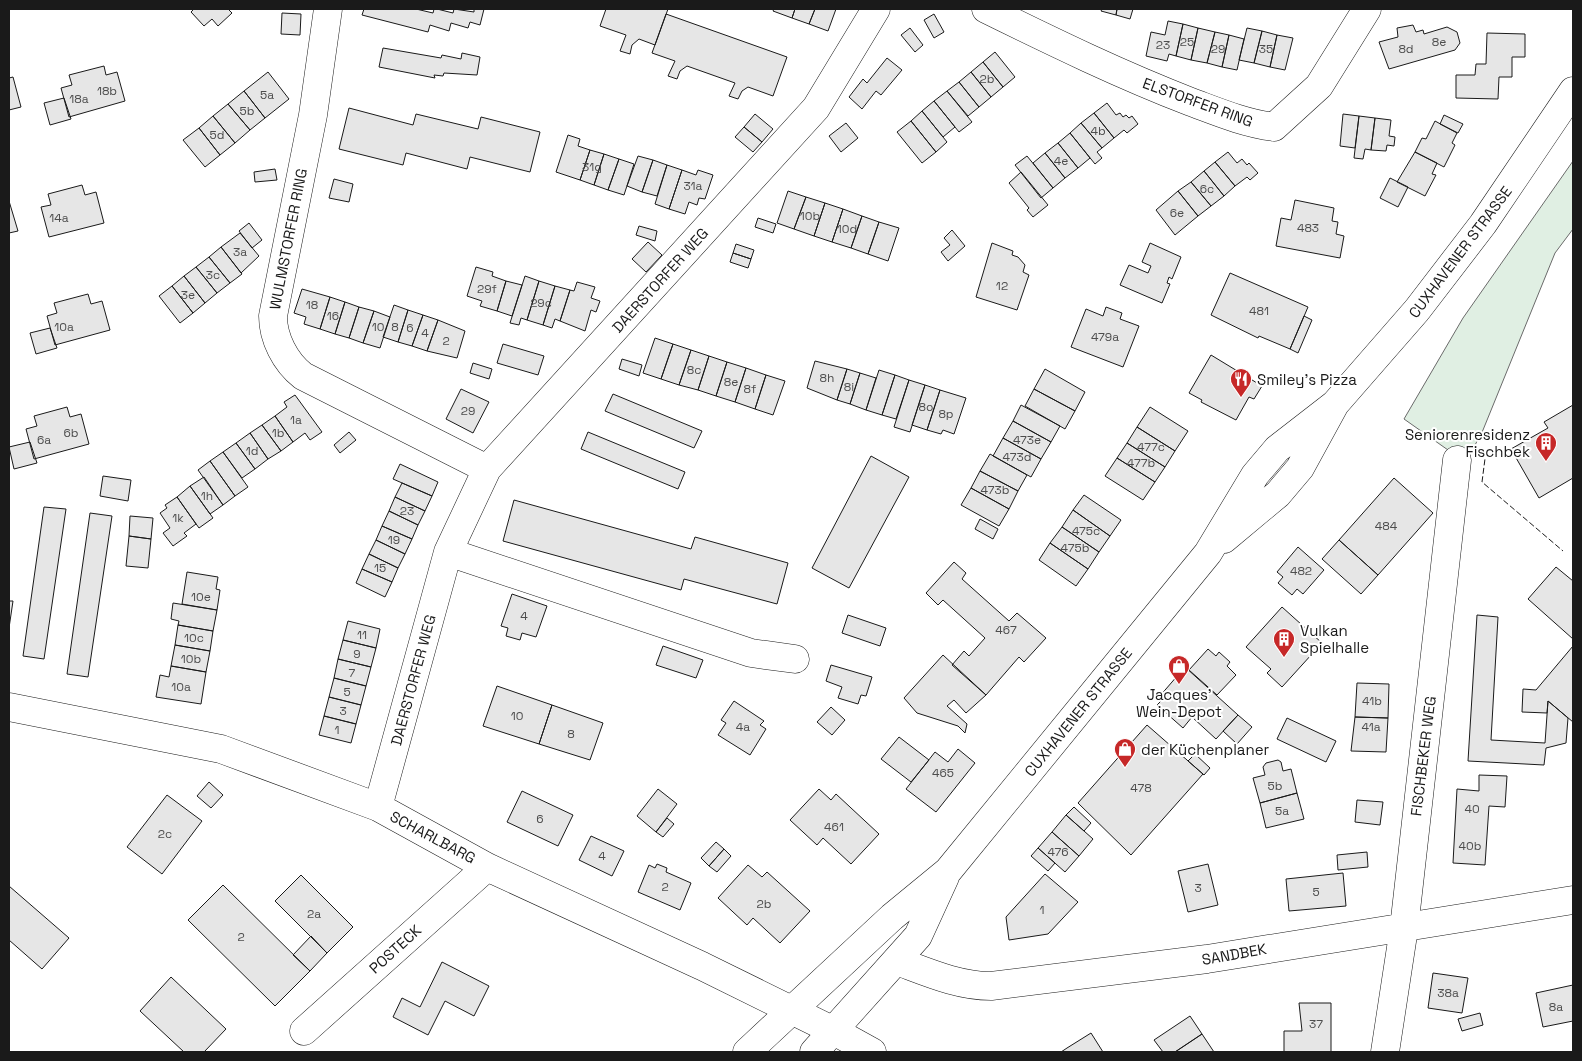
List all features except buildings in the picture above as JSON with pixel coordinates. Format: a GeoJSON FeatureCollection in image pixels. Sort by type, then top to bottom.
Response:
{"type":"FeatureCollection","features":[{"type":"Feature","properties":{"kind":"street","name":"WULMSTORFER RING"},"geometry":{"type":"LineString","coordinates":[[328,9],[313,116],[273,316],[274,335],[287,358],[303,376],[486,469]]}},
{"type":"Feature","properties":{"kind":"street","name":"DAERSTORFER WEG"},"geometry":{"type":"LineString","coordinates":[[378,807],[448,552],[486,469],[816,108],[876,9]]}},
{"type":"Feature","properties":{"kind":"street","name":"ELSTORFER RING"},"geometry":{"type":"LineString","coordinates":[[986,9],[1062,46],[1163,91],[1252,124],[1274,127],[1319,86],[1367,9]]}},
{"type":"Feature","properties":{"kind":"street","name":"CUXHAVENER STRASSE"},"geometry":{"type":"LineString","coordinates":[[747,1052],[892,917],[948,871],[1208,553],[1278,494],[1300,468],[1336,404],[1417,310],[1483,224],[1573,91]]}},
{"type":"Feature","properties":{"kind":"street","name":"FISCHBEKER WEG"},"geometry":{"type":"LineString","coordinates":[[1385,1052],[1404,928],[1458,460]]}},
{"type":"Feature","properties":{"kind":"street"},"geometry":{"type":"LineString","coordinates":[[448,552],[751,653],[795,659]]}},
{"type":"Feature","properties":{"kind":"street","name":"SCHARLBARG"},"geometry":{"type":"LineString","coordinates":[[9,707],[221,749],[378,807],[487,867],[791,1009],[872,1052]]}},
{"type":"Feature","properties":{"kind":"street","name":"POSTECK"},"geometry":{"type":"LineString","coordinates":[[304,1031],[487,867]]}},
{"type":"Feature","properties":{"kind":"street","name":"CUXHAVENER STRASSE"},"geometry":{"type":"LineString","coordinates":[[814,1052],[918,936],[948,871]]}},
{"type":"Feature","properties":{"kind":"street","name":"SANDBEK"},"geometry":{"type":"LineString","coordinates":[[897,961],[964,984],[991,986],[1207,959],[1573,900]]}},
{"type":"Feature","properties":{"kind":"green space"},"geometry":{"type":"Polygon","coordinates":[[[1573,161],[1573,229],[1555,253],[1483,430],[1474,447],[1463,453],[1448,450],[1404,419],[1463,318],[1573,161]]]}},
{"type":"Feature","properties":{"kind":"fence"},"geometry":{"type":"LineString","coordinates":[[1486,451],[1482,482],[1563,551]]}},
{"type":"Feature","properties":{"kind":"place","name":"Smiley's Pizza"},"geometry":{"type":"Point","coordinates":[1241,398]}},
{"type":"Feature","properties":{"kind":"place","name":"Seniorenresidenz Fischbek"},"geometry":{"type":"Point","coordinates":[1546,462]}},
{"type":"Feature","properties":{"kind":"place","name":"Vulkan Spielhalle"},"geometry":{"type":"Point","coordinates":[1284,658]}},
{"type":"Feature","properties":{"kind":"place","name":"Jacques’ Wein-Depot"},"geometry":{"type":"Point","coordinates":[1179,685]}},
{"type":"Feature","properties":{"kind":"place","name":"der Küchenplaner"},"geometry":{"type":"Point","coordinates":[1125,768]}}]}
